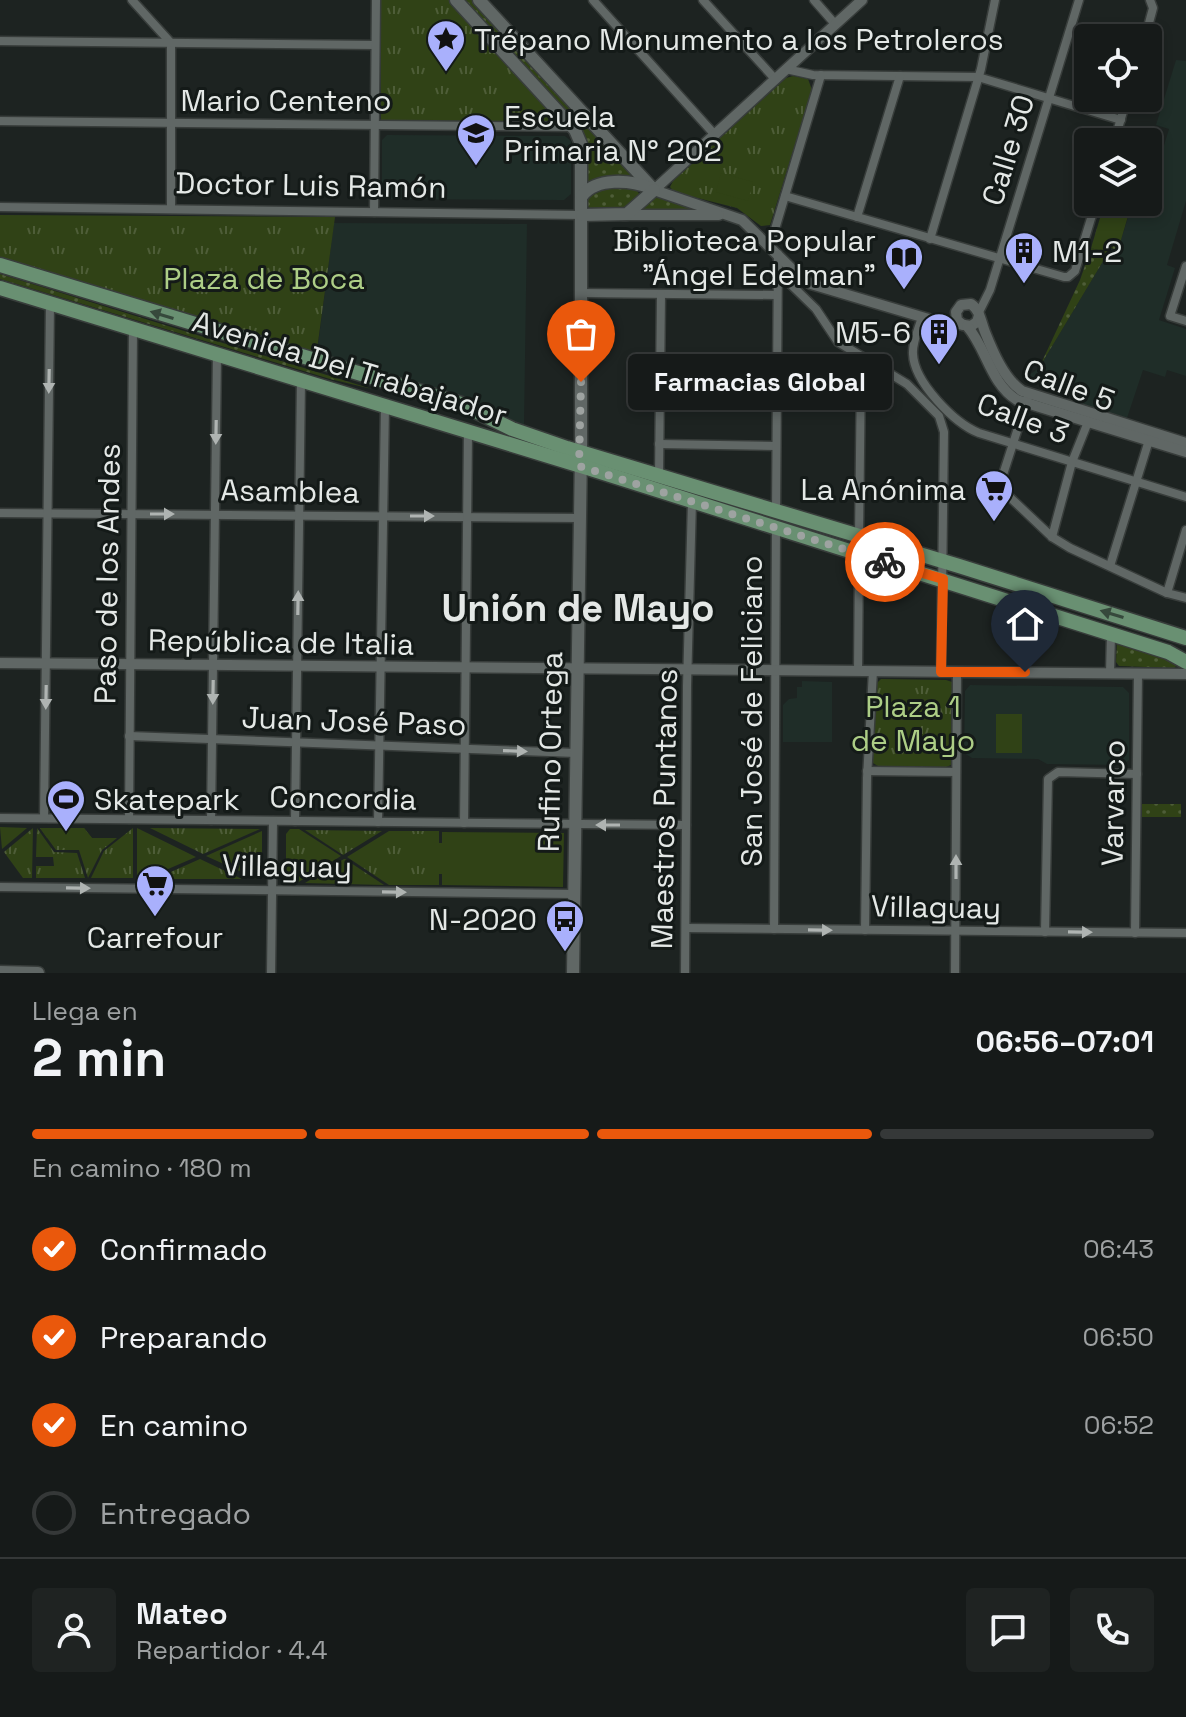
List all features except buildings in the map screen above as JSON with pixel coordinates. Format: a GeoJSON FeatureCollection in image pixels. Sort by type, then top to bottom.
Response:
{"type":"FeatureCollection","features":[{"type":"Feature","properties":{"kind":"main road"},"geometry":{"type":"LineString","coordinates":[[456,0],[571,127]]}},
{"type":"Feature","properties":{"kind":"main road"},"geometry":{"type":"LineString","coordinates":[[479,0],[654,190]]}},
{"type":"Feature","properties":{"kind":"main road","name":"Rufino Ortega"},"geometry":{"type":"LineString","coordinates":[[571,127],[581,144],[582,196],[573,973]]}},
{"type":"Feature","properties":{"kind":"main road"},"geometry":{"type":"LineString","coordinates":[[582,196],[598,184],[633,183],[654,190]]}},
{"type":"Feature","properties":{"kind":"main road"},"geometry":{"type":"LineString","coordinates":[[621,215],[636,207],[654,190]]}},
{"type":"Feature","properties":{"kind":"main road","name":"Doctor Luis Ramón"},"geometry":{"type":"LineString","coordinates":[[582,215],[621,215]]}},
{"type":"Feature","properties":{"kind":"main road","name":"Avenida Del Trabajador"},"geometry":{"type":"LineString","coordinates":[[0,265],[461,404],[580,459],[692,501],[1111,633],[1168,652],[1186,662]]}},
{"type":"Feature","properties":{"kind":"main road","name":"Avenida Del Trabajador"},"geometry":{"type":"LineString","coordinates":[[0,288],[468,432],[659,475],[1186,638]]}},
{"type":"Feature","properties":{"kind":"main road"},"geometry":{"type":"LineString","coordinates":[[0,972],[38,973]]}},
{"type":"Feature","properties":{"kind":"street"},"geometry":{"type":"LineString","coordinates":[[132,0],[171,43],[171,209]]}},
{"type":"Feature","properties":{"kind":"street"},"geometry":{"type":"LineString","coordinates":[[374,212],[376,0]]}},
{"type":"Feature","properties":{"kind":"street"},"geometry":{"type":"LineString","coordinates":[[593,0],[715,135]]}},
{"type":"Feature","properties":{"kind":"street"},"geometry":{"type":"LineString","coordinates":[[703,0],[775,79]]}},
{"type":"Feature","properties":{"kind":"street"},"geometry":{"type":"LineString","coordinates":[[814,0],[835,24]]}},
{"type":"Feature","properties":{"kind":"street"},"geometry":{"type":"LineString","coordinates":[[862,0],[654,190],[748,224],[799,276],[811,284],[922,317],[965,326]]}},
{"type":"Feature","properties":{"kind":"street"},"geometry":{"type":"LineString","coordinates":[[930,239],[978,77],[995,0]]}},
{"type":"Feature","properties":{"kind":"street","name":"Calle 30"},"geometry":{"type":"LineString","coordinates":[[965,326],[974,324],[988,296],[1079,0]]}},
{"type":"Feature","properties":{"kind":"street"},"geometry":{"type":"LineString","coordinates":[[1149,24],[1153,8],[1150,0]]}},
{"type":"Feature","properties":{"kind":"street"},"geometry":{"type":"LineString","coordinates":[[0,41],[375,45]]}},
{"type":"Feature","properties":{"kind":"street"},"geometry":{"type":"LineString","coordinates":[[786,69],[821,75],[978,77],[1121,120]]}},
{"type":"Feature","properties":{"kind":"street","name":"San José de Feliciano"},"geometry":{"type":"LineString","coordinates":[[774,929],[774,250],[785,196],[821,75]]}},
{"type":"Feature","properties":{"kind":"street"},"geometry":{"type":"LineString","coordinates":[[857,217],[900,76]]}},
{"type":"Feature","properties":{"kind":"street"},"geometry":{"type":"LineString","coordinates":[[1118,128],[1123,112]]}},
{"type":"Feature","properties":{"kind":"street","name":"Mario Centeno"},"geometry":{"type":"LineString","coordinates":[[0,121],[571,127]]}},
{"type":"Feature","properties":{"kind":"street"},"geometry":{"type":"LineString","coordinates":[[785,196],[1059,277],[1068,277],[1076,267],[1092,216]]}},
{"type":"Feature","properties":{"kind":"street","name":"Doctor Luis Ramón"},"geometry":{"type":"LineString","coordinates":[[0,207],[582,215]]}},
{"type":"Feature","properties":{"kind":"street"},"geometry":{"type":"LineString","coordinates":[[621,215],[729,215]]}},
{"type":"Feature","properties":{"kind":"street"},"geometry":{"type":"LineString","coordinates":[[1186,266],[1170,316],[1186,321]]}},
{"type":"Feature","properties":{"kind":"street"},"geometry":{"type":"LineString","coordinates":[[776,270],[816,309],[838,342],[902,378],[942,422],[941,672]]}},
{"type":"Feature","properties":{"kind":"street"},"geometry":{"type":"LineString","coordinates":[[581,293],[776,295]]}},
{"type":"Feature","properties":{"kind":"street"},"geometry":{"type":"LineString","coordinates":[[659,475],[661,294]]}},
{"type":"Feature","properties":{"kind":"street"},"geometry":{"type":"LineString","coordinates":[[44,818],[50,303]]}},
{"type":"Feature","properties":{"kind":"street"},"geometry":{"type":"LineString","coordinates":[[965,326],[956,316],[961,305],[971,304],[979,313]]}},
{"type":"Feature","properties":{"kind":"street","name":"Calle 5"},"geometry":{"type":"LineString","coordinates":[[979,313],[1006,375],[1027,398],[1088,422],[1186,443]]}},
{"type":"Feature","properties":{"kind":"street","name":"Calle 3"},"geometry":{"type":"LineString","coordinates":[[922,317],[913,353],[921,380],[964,426],[1186,497]]}},
{"type":"Feature","properties":{"kind":"street","name":"Calle 5"},"geometry":{"type":"LineString","coordinates":[[965,326],[975,337],[1000,385],[1009,395],[1150,436],[1186,452]]}},
{"type":"Feature","properties":{"kind":"street","name":"Paso de los Andes"},"geometry":{"type":"LineString","coordinates":[[129,819],[133,329]]}},
{"type":"Feature","properties":{"kind":"street"},"geometry":{"type":"LineString","coordinates":[[211,820],[217,354]]}},
{"type":"Feature","properties":{"kind":"street"},"geometry":{"type":"LineString","coordinates":[[859,537],[861,370],[865,358]]}},
{"type":"Feature","properties":{"kind":"street"},"geometry":{"type":"LineString","coordinates":[[660,370],[776,370]]}},
{"type":"Feature","properties":{"kind":"street"},"geometry":{"type":"LineString","coordinates":[[295,821],[301,380]]}},
{"type":"Feature","properties":{"kind":"street"},"geometry":{"type":"LineString","coordinates":[[1027,398],[999,487],[1052,537],[1167,593],[1186,598]]}},
{"type":"Feature","properties":{"kind":"street"},"geometry":{"type":"LineString","coordinates":[[378,822],[385,406]]}},
{"type":"Feature","properties":{"kind":"street"},"geometry":{"type":"LineString","coordinates":[[1052,537],[1072,462],[1088,422]]}},
{"type":"Feature","properties":{"kind":"street"},"geometry":{"type":"LineString","coordinates":[[464,823],[468,432]]}},
{"type":"Feature","properties":{"kind":"street"},"geometry":{"type":"LineString","coordinates":[[1110,566],[1150,436]]}},
{"type":"Feature","properties":{"kind":"street"},"geometry":{"type":"LineString","coordinates":[[659,444],[776,446]]}},
{"type":"Feature","properties":{"kind":"street","name":"Maestros Puntanos"},"geometry":{"type":"LineString","coordinates":[[685,973],[692,501]]}},
{"type":"Feature","properties":{"kind":"street","name":"Asamblea"},"geometry":{"type":"LineString","coordinates":[[0,513],[579,518]]}},
{"type":"Feature","properties":{"kind":"street"},"geometry":{"type":"LineString","coordinates":[[1167,593],[1186,530]]}},
{"type":"Feature","properties":{"kind":"street"},"geometry":{"type":"LineString","coordinates":[[858,671],[859,554]]}},
{"type":"Feature","properties":{"kind":"street"},"geometry":{"type":"LineString","coordinates":[[1025,672],[1026,606]]}},
{"type":"Feature","properties":{"kind":"street"},"geometry":{"type":"LineString","coordinates":[[1110,673],[1111,633]]}},
{"type":"Feature","properties":{"kind":"street","name":"República de Italia"},"geometry":{"type":"LineString","coordinates":[[0,663],[1186,674]]}},
{"type":"Feature","properties":{"kind":"street"},"geometry":{"type":"LineString","coordinates":[[865,930],[867,771],[873,671]]}},
{"type":"Feature","properties":{"kind":"street"},"geometry":{"type":"LineString","coordinates":[[955,973],[957,672]]}},
{"type":"Feature","properties":{"kind":"street","name":"Varvarco"},"geometry":{"type":"LineString","coordinates":[[1135,933],[1138,673]]}},
{"type":"Feature","properties":{"kind":"street","name":"Juan José Paso"},"geometry":{"type":"LineString","coordinates":[[129,736],[576,753]]}},
{"type":"Feature","properties":{"kind":"street"},"geometry":{"type":"LineString","coordinates":[[867,771],[956,772]]}},
{"type":"Feature","properties":{"kind":"street"},"geometry":{"type":"LineString","coordinates":[[1045,932],[1049,776],[1058,772],[1137,774]]}},
{"type":"Feature","properties":{"kind":"street","name":"Concordia"},"geometry":{"type":"LineString","coordinates":[[0,818],[686,825]]}},
{"type":"Feature","properties":{"kind":"street"},"geometry":{"type":"LineString","coordinates":[[271,973],[273,821]]}},
{"type":"Feature","properties":{"kind":"street","name":"Villaguay"},"geometry":{"type":"LineString","coordinates":[[0,887],[574,894]]}},
{"type":"Feature","properties":{"kind":"street","name":"Villaguay"},"geometry":{"type":"LineString","coordinates":[[686,928],[1186,933]]}},
{"type":"Feature","properties":{"kind":"shaded area"},"geometry":{"type":"Polygon","coordinates":[[[1176,60],[1186,61],[1186,201],[1167,265],[1175,268],[1159,320],[1186,329],[1186,376],[1167,370],[1165,377],[1143,370],[1127,418],[1076,402],[1078,396],[1023,379],[1039,368],[1111,248],[1118,249],[1129,216],[1162,216],[1162,152],[1169,129],[1156,125],[1176,60]]]}},
{"type":"Feature","properties":{"kind":"shaded area","name":"Escuela Primaria N° 202"},"geometry":{"type":"Polygon","coordinates":[[[387,135],[565,136],[571,141],[571,194],[564,200],[387,199],[382,193],[382,140],[387,135]]]}},
{"type":"Feature","properties":{"kind":"shaded area"},"geometry":{"type":"Polygon","coordinates":[[[334,223],[527,224],[524,426],[474,400],[317,352],[334,223]]]}},
{"type":"Feature","properties":{"kind":"shaded area"},"geometry":{"type":"Polygon","coordinates":[[[802,681],[832,682],[832,742],[783,742],[783,705],[789,699],[797,698],[797,687],[802,687],[802,681]]]}},
{"type":"Feature","properties":{"kind":"shaded area"},"geometry":{"type":"Polygon","coordinates":[[[970,685],[1123,687],[1129,693],[1129,760],[1123,765],[1047,764],[1038,759],[972,758],[964,753],[965,691],[970,685]]]}},
{"type":"Feature","properties":{"kind":"green space"},"geometry":{"type":"Polygon","coordinates":[[[380,0],[449,0],[554,115],[554,121],[381,121],[380,0]]]}},
{"type":"Feature","properties":{"kind":"green space"},"geometry":{"type":"Polygon","coordinates":[[[460,0],[472,0],[637,178],[587,184],[587,146],[583,134],[460,0]]]}},
{"type":"Feature","properties":{"kind":"green space"},"geometry":{"type":"Polygon","coordinates":[[[786,78],[808,79],[812,90],[770,225],[761,226],[737,208],[674,192],[670,187],[673,181],[786,78]]]}},
{"type":"Feature","properties":{"kind":"green space"},"geometry":{"type":"Polygon","coordinates":[[[721,173],[753,182],[748,201],[716,192],[721,173]]]}},
{"type":"Feature","properties":{"kind":"green space"},"geometry":{"type":"Polygon","coordinates":[[[601,187],[635,188],[640,195],[628,209],[591,209],[587,206],[586,197],[601,187]]]}},
{"type":"Feature","properties":{"kind":"green space"},"geometry":{"type":"Polygon","coordinates":[[[655,197],[694,207],[695,209],[639,209],[655,197]]]}},
{"type":"Feature","properties":{"kind":"green space","name":"Plaza de Boca"},"geometry":{"type":"Polygon","coordinates":[[[0,215],[335,217],[316,357],[0,262],[0,215]]]}},
{"type":"Feature","properties":{"kind":"green space"},"geometry":{"type":"Polygon","coordinates":[[[1101,216],[1128,216],[1118,250],[1111,248],[1108,253],[1091,248],[1101,216]]]}},
{"type":"Feature","properties":{"kind":"green space"},"geometry":{"type":"Polygon","coordinates":[[[1091,248],[1108,253],[1039,368],[1080,280],[1091,248]]]}},
{"type":"Feature","properties":{"kind":"green space"},"geometry":{"type":"Polygon","coordinates":[[[0,274],[372,389],[0,279],[0,274]]]}},
{"type":"Feature","properties":{"kind":"green space"},"geometry":{"type":"Polygon","coordinates":[[[1117,642],[1173,657],[1179,664],[1174,668],[1119,666],[1116,662],[1117,642]]]}},
{"type":"Feature","properties":{"kind":"green space","name":"Plaza 1 de Mayo"},"geometry":{"type":"Polygon","coordinates":[[[881,679],[952,682],[951,765],[878,766],[873,763],[875,685],[881,679]]]}},
{"type":"Feature","properties":{"kind":"green space"},"geometry":{"type":"Polygon","coordinates":[[[996,714],[1022,714],[1022,753],[996,753],[996,714]]]}},
{"type":"Feature","properties":{"kind":"green space"},"geometry":{"type":"Polygon","coordinates":[[[1142,804],[1181,804],[1181,817],[1142,817],[1142,804]]]}},
{"type":"Feature","properties":{"kind":"green space"},"geometry":{"type":"Polygon","coordinates":[[[0,827],[27,828],[2,849],[0,827]]]}},
{"type":"Feature","properties":{"kind":"green space"},"geometry":{"type":"Polygon","coordinates":[[[33,828],[32,878],[23,878],[4,852],[33,828]]]}},
{"type":"Feature","properties":{"kind":"green space"},"geometry":{"type":"Polygon","coordinates":[[[37,828],[54,852],[77,853],[85,878],[36,878],[36,866],[54,866],[53,857],[36,857],[37,828]]]}},
{"type":"Feature","properties":{"kind":"green space"},"geometry":{"type":"Polygon","coordinates":[[[40,828],[84,828],[92,838],[117,838],[102,850],[88,878],[79,850],[56,850],[40,828]]]}},
{"type":"Feature","properties":{"kind":"green space","name":"Skatepark"},"geometry":{"type":"Polygon","coordinates":[[[40,828],[84,828],[92,838],[47,838],[40,828]]]}},
{"type":"Feature","properties":{"kind":"green space"},"geometry":{"type":"Polygon","coordinates":[[[133,828],[133,878],[91,878],[104,851],[133,828]]]}},
{"type":"Feature","properties":{"kind":"green space"},"geometry":{"type":"Polygon","coordinates":[[[137,828],[196,857],[147,878],[137,878],[137,828]]]}},
{"type":"Feature","properties":{"kind":"green space"},"geometry":{"type":"Polygon","coordinates":[[[150,828],[260,829],[203,854],[150,828]]]}},
{"type":"Feature","properties":{"kind":"green space"},"geometry":{"type":"Polygon","coordinates":[[[290,829],[299,829],[341,856],[297,883],[291,883],[286,879],[286,834],[290,829]]]}},
{"type":"Feature","properties":{"kind":"green space"},"geometry":{"type":"Polygon","coordinates":[[[305,830],[382,831],[343,855],[305,830]]]}},
{"type":"Feature","properties":{"kind":"green space"},"geometry":{"type":"Polygon","coordinates":[[[262,831],[262,874],[257,879],[206,856],[262,831]]]}},
{"type":"Feature","properties":{"kind":"green space"},"geometry":{"type":"Polygon","coordinates":[[[389,831],[439,831],[439,843],[426,844],[426,873],[439,874],[439,885],[389,885],[347,857],[389,831]]]}},
{"type":"Feature","properties":{"kind":"green space"},"geometry":{"type":"Polygon","coordinates":[[[442,832],[564,833],[563,887],[442,885],[442,874],[426,874],[426,843],[442,843],[442,832]]]}},
{"type":"Feature","properties":{"kind":"green space"},"geometry":{"type":"Polygon","coordinates":[[[200,859],[242,879],[155,879],[200,859]]]}},
{"type":"Feature","properties":{"kind":"green space"},"geometry":{"type":"Polygon","coordinates":[[[345,859],[384,885],[305,883],[345,859]]]}},
{"type":"Feature","properties":{"kind":"way so far"},"geometry":{"type":"LineString","coordinates":[[581,382],[579,466],[885,562]]}},
{"type":"Feature","properties":{"kind":"place","name":"Trépano Monumento a los Petroleros"},"geometry":{"type":"Point","coordinates":[446,73]}},
{"type":"Feature","properties":{"kind":"place","name":"Escuela Primaria N° 202"},"geometry":{"type":"Point","coordinates":[476,167]}},
{"type":"Feature","properties":{"kind":"place","name":"M1-2"},"geometry":{"type":"Point","coordinates":[1024,285]}},
{"type":"Feature","properties":{"kind":"place","name":"Biblioteca Popular \"Ángel Edelman\""},"geometry":{"type":"Point","coordinates":[904,291]}},
{"type":"Feature","properties":{"kind":"place","name":"M5-6"},"geometry":{"type":"Point","coordinates":[939,366]}},
{"type":"Feature","properties":{"kind":"place","name":"Farmacias Global"},"geometry":{"type":"Point","coordinates":[581,382]}},
{"type":"Feature","properties":{"kind":"place","name":"La Anónima"},"geometry":{"type":"Point","coordinates":[994,523]}},
{"type":"Feature","properties":{"kind":"place","name":"Skatepark"},"geometry":{"type":"Point","coordinates":[66,833]}},
{"type":"Feature","properties":{"kind":"place","name":"Carrefour"},"geometry":{"type":"Point","coordinates":[155,918]}},
{"type":"Feature","properties":{"kind":"place","name":"N-2020"},"geometry":{"type":"Point","coordinates":[565,953]}},
{"type":"Feature","properties":{"kind":"district","name":"Unión de Mayo"},"geometry":{"type":"Point","coordinates":[578,608]}},
{"type":"Feature","properties":{"kind":"route"},"geometry":{"type":"LineString","coordinates":[[885,562],[943,579],[941,672],[1025,672]]}}]}
